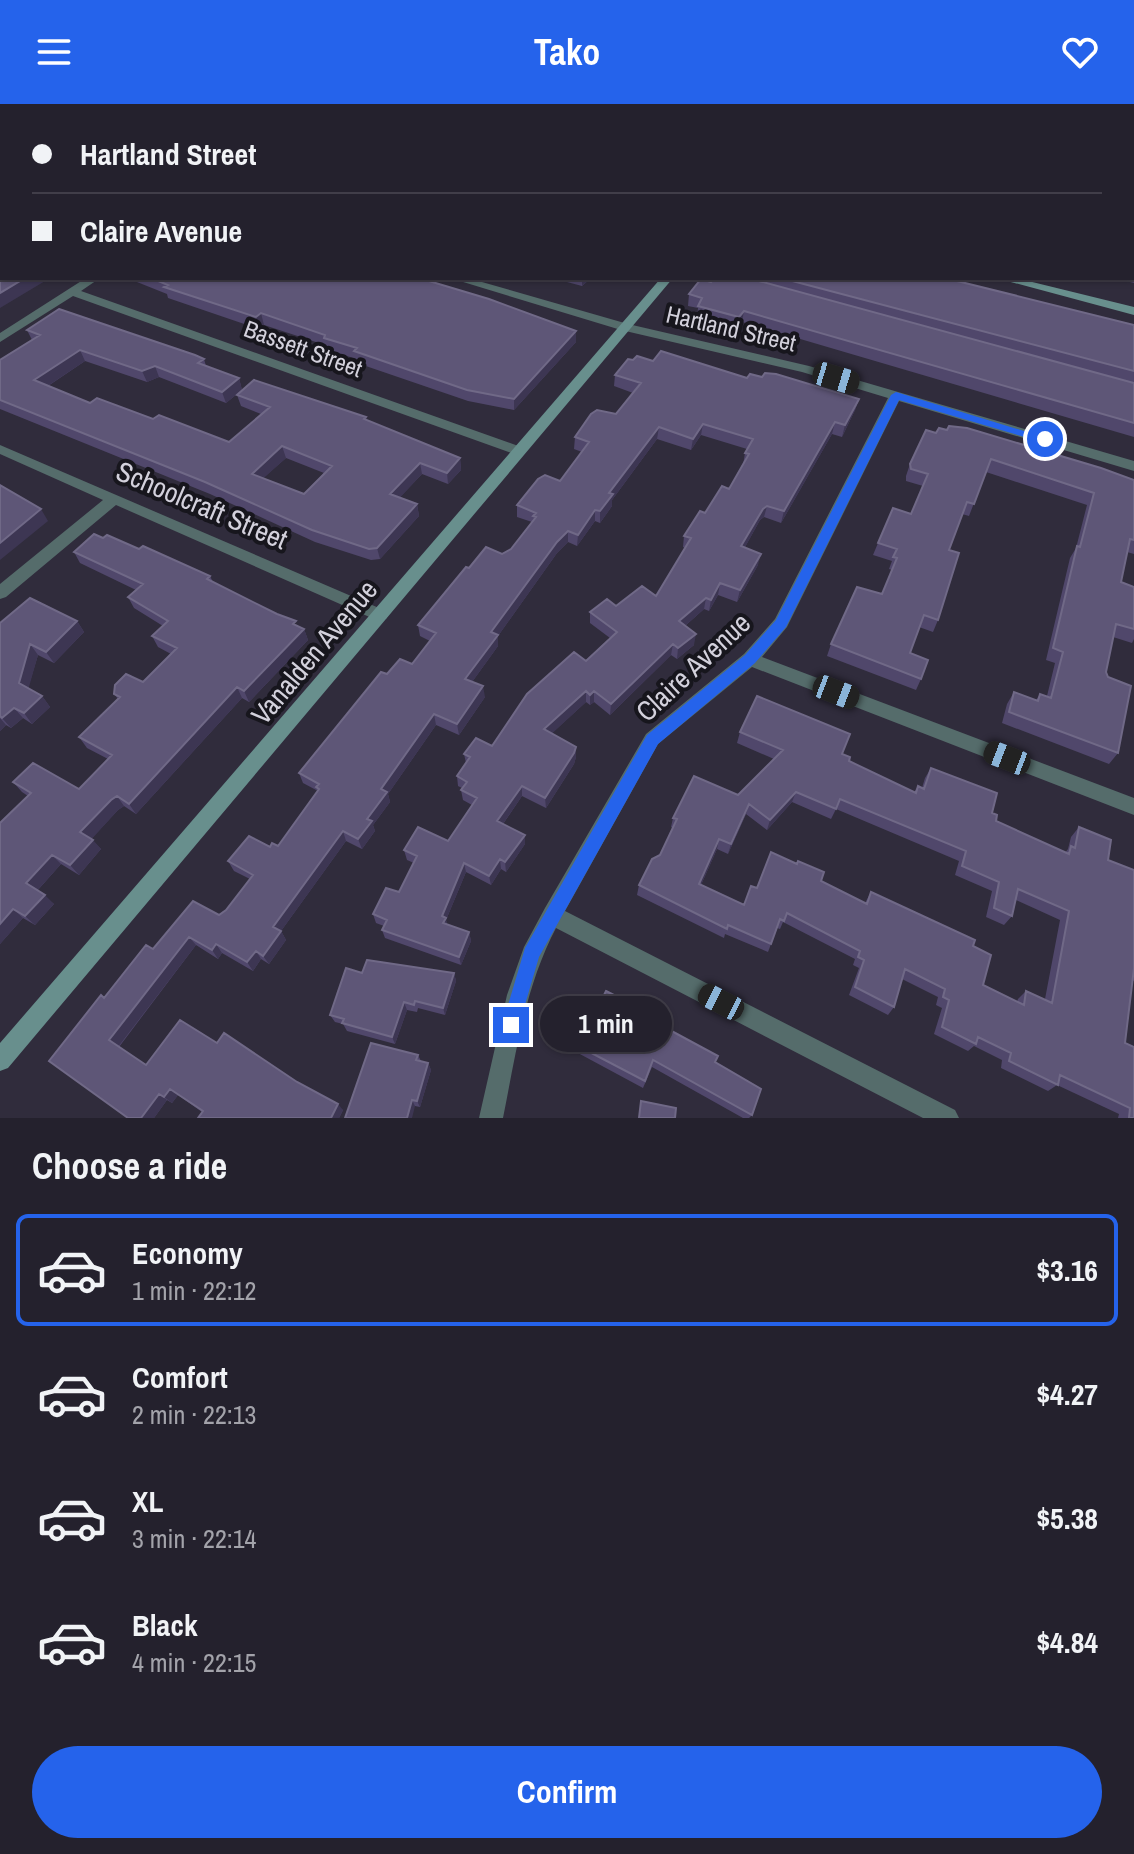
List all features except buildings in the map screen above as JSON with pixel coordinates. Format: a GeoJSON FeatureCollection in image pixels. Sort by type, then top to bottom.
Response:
{"type":"FeatureCollection","features":[{"type":"Feature","properties":{"kind":"street"},"geometry":{"type":"LineString","coordinates":[[0,338],[91,280]]}},
{"type":"Feature","properties":{"kind":"street","name":"Hartland Street"},"geometry":{"type":"LineString","coordinates":[[463,280],[625,327],[761,357],[1134,466]]}},
{"type":"Feature","properties":{"kind":"street","name":"Vanalden Avenue"},"geometry":{"type":"LineString","coordinates":[[0,1060],[665,280]]}},
{"type":"Feature","properties":{"kind":"street"},"geometry":{"type":"LineString","coordinates":[[1010,280],[1134,311]]}},
{"type":"Feature","properties":{"kind":"street","name":"Bassett Street"},"geometry":{"type":"LineString","coordinates":[[72,292],[519,451]]}},
{"type":"Feature","properties":{"kind":"street","name":"Claire Avenue"},"geometry":{"type":"LineString","coordinates":[[491,1118],[518,995],[531,954],[552,915],[652,739],[750,659],[781,623],[896,395]]}},
{"type":"Feature","properties":{"kind":"street","name":"Schoolcraft Street"},"geometry":{"type":"LineString","coordinates":[[0,449],[380,615]]}},
{"type":"Feature","properties":{"kind":"street"},"geometry":{"type":"LineString","coordinates":[[0,593],[114,499]]}},
{"type":"Feature","properties":{"kind":"street"},"geometry":{"type":"LineString","coordinates":[[750,659],[1134,807]]}},
{"type":"Feature","properties":{"kind":"street"},"geometry":{"type":"LineString","coordinates":[[552,915],[947,1118]]}},
{"type":"Feature","properties":{"kind":"route"},"geometry":{"type":"LineString","coordinates":[[511,1025],[531,954],[652,739],[750,659],[781,623],[896,395],[1045,439]]}}]}
